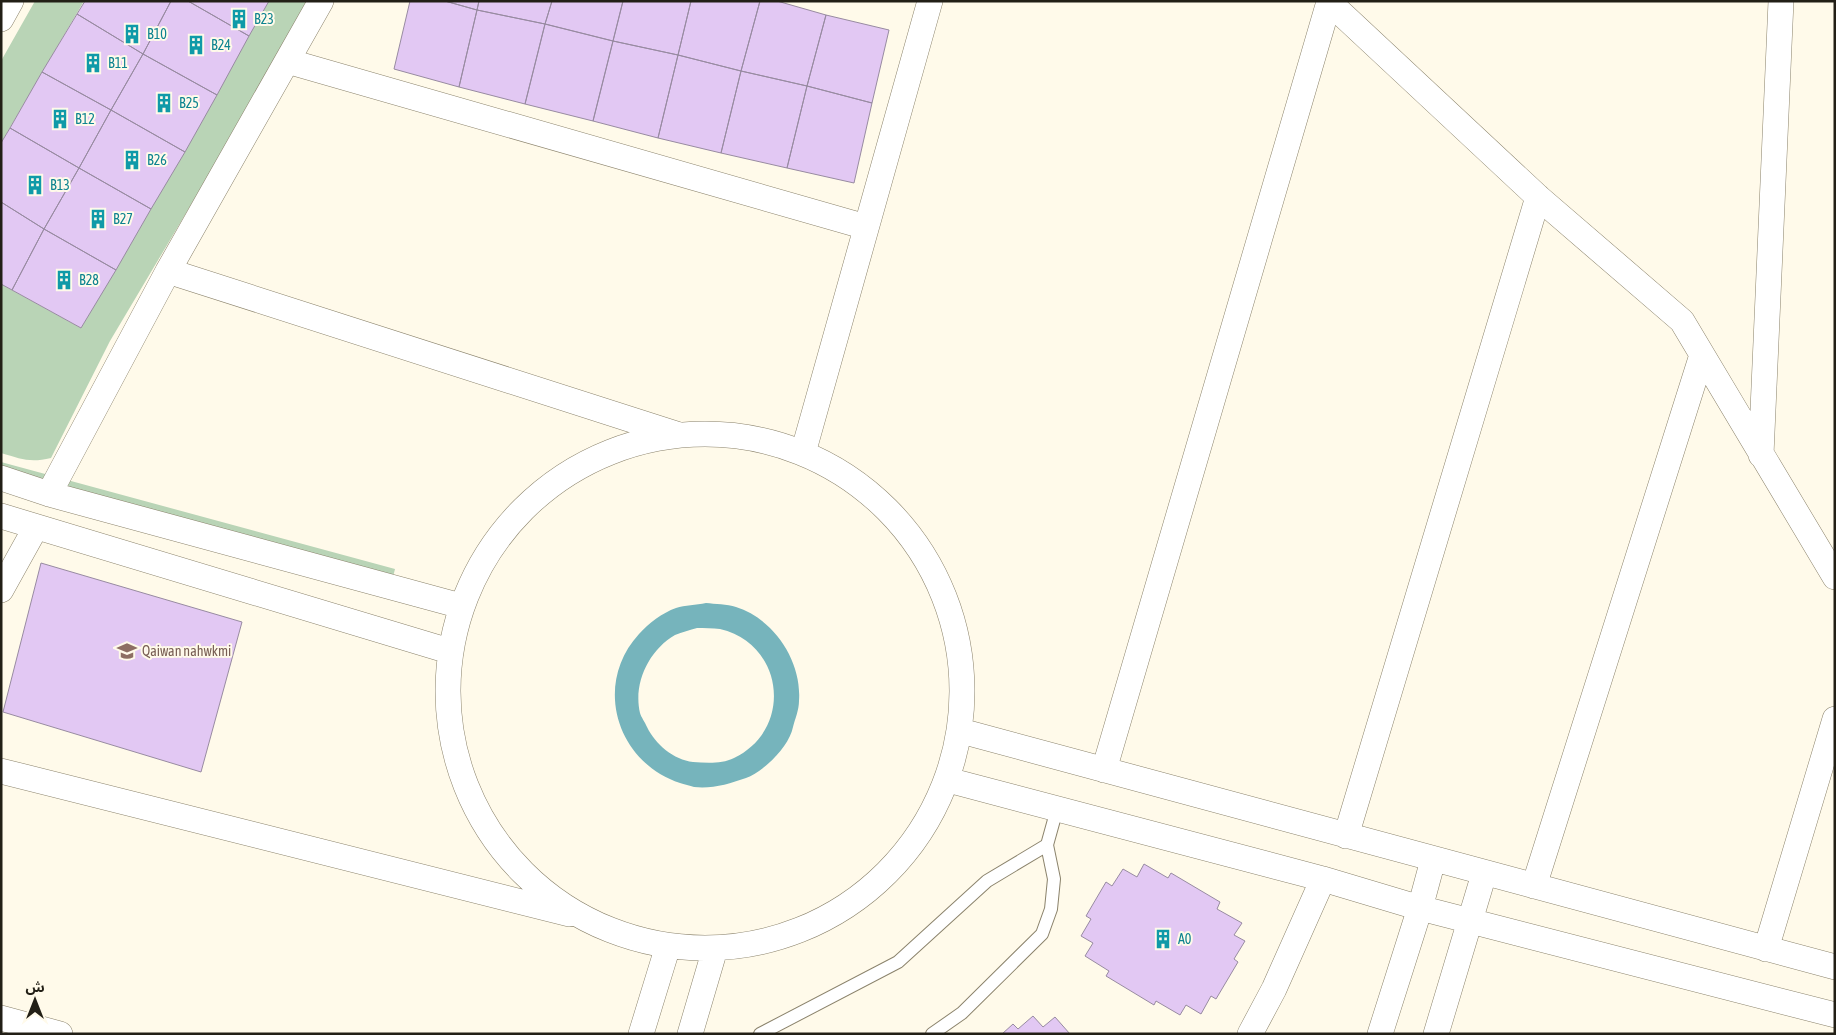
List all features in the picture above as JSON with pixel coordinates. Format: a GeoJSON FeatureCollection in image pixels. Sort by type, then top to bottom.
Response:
{"type":"FeatureCollection","features":[{"type":"Feature","properties":{"kind":"street"},"geometry":{"type":"LineString","coordinates":[[1,19],[12,1]]}},
{"type":"Feature","properties":{"kind":"street"},"geometry":{"type":"LineString","coordinates":[[49,494],[168,271],[321,1]]}},
{"type":"Feature","properties":{"kind":"street"},"geometry":{"type":"LineString","coordinates":[[802,453],[930,1]]}},
{"type":"Feature","properties":{"kind":"street"},"geometry":{"type":"LineString","coordinates":[[1761,455],[1781,1]]}},
{"type":"Feature","properties":{"kind":"street"},"geometry":{"type":"LineString","coordinates":[[1104,770],[1328,2],[1538,197],[1682,321],[1835,577]]}},
{"type":"Feature","properties":{"kind":"street"},"geometry":{"type":"LineString","coordinates":[[287,61],[866,227]]}},
{"type":"Feature","properties":{"kind":"street"},"geometry":{"type":"LineString","coordinates":[[1346,836],[1538,197]]}},
{"type":"Feature","properties":{"kind":"street"},"geometry":{"type":"LineString","coordinates":[[168,271],[679,435]]}},
{"type":"Feature","properties":{"kind":"street"},"geometry":{"type":"LineString","coordinates":[[1534,886],[1702,355]]}},
{"type":"Feature","properties":{"kind":"street"},"geometry":{"type":"LineString","coordinates":[[727,434],[774,442],[802,453],[818,459],[885,506],[934,572],[960,649],[961,731],[948,780],[921,834],[881,880],[832,916],[776,939],[716,949],[668,946],[590,922],[523,875],[475,809],[450,732],[449,651],[461,606],[494,541],[545,489],[608,452],[679,435],[727,434]]}},
{"type":"Feature","properties":{"kind":"street"},"geometry":{"type":"LineString","coordinates":[[1,478],[49,494],[461,606]]}},
{"type":"Feature","properties":{"kind":"street"},"geometry":{"type":"LineString","coordinates":[[1,516],[449,651]]}},
{"type":"Feature","properties":{"kind":"street"},"geometry":{"type":"LineString","coordinates":[[1,590],[36,527]]}},
{"type":"Feature","properties":{"kind":"street"},"geometry":{"type":"LineString","coordinates":[[1766,949],[1835,719]]}},
{"type":"Feature","properties":{"kind":"street"},"geometry":{"type":"LineString","coordinates":[[961,731],[1484,874],[1835,967]]}},
{"type":"Feature","properties":{"kind":"street"},"geometry":{"type":"LineString","coordinates":[[1,771],[584,918]]}},
{"type":"Feature","properties":{"kind":"street"},"geometry":{"type":"LineString","coordinates":[[948,780],[1323,879],[1420,908],[1835,1015]]}},
{"type":"Feature","properties":{"kind":"street"},"geometry":{"type":"LineString","coordinates":[[1380,1034],[1420,908],[1433,860]]}},
{"type":"Feature","properties":{"kind":"street"},"geometry":{"type":"LineString","coordinates":[[1436,1034],[1484,874]]}},
{"type":"Feature","properties":{"kind":"street"},"geometry":{"type":"LineString","coordinates":[[1250,1034],[1274,990],[1323,879]]}},
{"type":"Feature","properties":{"kind":"street"},"geometry":{"type":"LineString","coordinates":[[641,1034],[668,946]]}},
{"type":"Feature","properties":{"kind":"street"},"geometry":{"type":"LineString","coordinates":[[690,1034],[716,949]]}},
{"type":"Feature","properties":{"kind":"street"},"geometry":{"type":"LineString","coordinates":[[1,1018],[60,1034]]}},
{"type":"Feature","properties":{"kind":"lane"},"geometry":{"type":"LineString","coordinates":[[932,1034],[962,1013],[1042,934],[1051,909],[1054,878],[1047,845],[1057,809]]}},
{"type":"Feature","properties":{"kind":"lane"},"geometry":{"type":"LineString","coordinates":[[760,1034],[898,962],[987,881],[1047,845]]}},
{"type":"Feature","properties":{"kind":"green space"},"geometry":{"type":"Polygon","coordinates":[[[35,1],[84,1],[1,143],[1,61],[35,1]]]}},
{"type":"Feature","properties":{"kind":"green space"},"geometry":{"type":"Polygon","coordinates":[[[268,1],[312,1],[110,341],[51,458],[20,459],[1,453],[1,284],[81,328],[268,1]]]}},
{"type":"Feature","properties":{"kind":"green space"},"geometry":{"type":"Polygon","coordinates":[[[1,462],[395,569],[391,585],[1,480],[1,462]]]}},
{"type":"Feature","properties":{"kind":"water"},"geometry":{"type":"Polygon","coordinates":[[[706,603],[736,607],[750,613],[773,631],[783,644],[796,671],[799,701],[791,735],[768,764],[746,778],[720,786],[694,787],[658,773],[640,758],[627,740],[618,719],[615,698],[617,675],[625,654],[639,634],[656,619],[671,610],[683,606],[706,603]],[[697,628],[675,635],[666,641],[651,658],[641,679],[638,702],[640,713],[650,733],[672,755],[693,762],[709,763],[729,760],[753,745],[766,728],[773,708],[774,688],[768,669],[758,651],[741,638],[720,629],[697,628]]]}},
{"type":"Feature","properties":{"kind":"building","name":"B10"},"geometry":{"type":"Polygon","coordinates":[[[85,1],[171,1],[143,54],[77,14],[85,1]]]}},
{"type":"Feature","properties":{"kind":"building","name":"B24"},"geometry":{"type":"Polygon","coordinates":[[[171,1],[188,1],[249,36],[217,95],[143,54],[171,1]]]}},
{"type":"Feature","properties":{"kind":"building","name":"B23"},"geometry":{"type":"Polygon","coordinates":[[[188,1],[269,1],[249,36],[188,1]]]}},
{"type":"Feature","properties":{"kind":"building"},"geometry":{"type":"Polygon","coordinates":[[[410,1],[445,1],[477,10],[459,87],[394,69],[410,1]]]}},
{"type":"Feature","properties":{"kind":"building"},"geometry":{"type":"Polygon","coordinates":[[[445,1],[479,1],[477,10],[445,1]]]}},
{"type":"Feature","properties":{"kind":"building"},"geometry":{"type":"Polygon","coordinates":[[[479,1],[552,1],[545,24],[477,10],[479,1]]]}},
{"type":"Feature","properties":{"kind":"building"},"geometry":{"type":"Polygon","coordinates":[[[552,1],[623,1],[613,41],[545,24],[552,1]]]}},
{"type":"Feature","properties":{"kind":"building"},"geometry":{"type":"Polygon","coordinates":[[[623,1],[691,1],[678,55],[613,41],[623,1]]]}},
{"type":"Feature","properties":{"kind":"building"},"geometry":{"type":"Polygon","coordinates":[[[691,1],[760,1],[741,71],[678,55],[691,1]]]}},
{"type":"Feature","properties":{"kind":"building"},"geometry":{"type":"Polygon","coordinates":[[[760,1],[777,1],[826,15],[807,86],[741,71],[760,1]]]}},
{"type":"Feature","properties":{"kind":"building"},"geometry":{"type":"Polygon","coordinates":[[[477,10],[545,24],[525,104],[459,87],[477,10]]]}},
{"type":"Feature","properties":{"kind":"building","name":"B11"},"geometry":{"type":"Polygon","coordinates":[[[77,14],[143,54],[111,110],[42,72],[77,14]]]}},
{"type":"Feature","properties":{"kind":"building"},"geometry":{"type":"Polygon","coordinates":[[[826,15],[889,30],[872,103],[807,86],[826,15]]]}},
{"type":"Feature","properties":{"kind":"building"},"geometry":{"type":"Polygon","coordinates":[[[545,24],[613,41],[593,121],[525,104],[545,24]]]}},
{"type":"Feature","properties":{"kind":"building"},"geometry":{"type":"Polygon","coordinates":[[[613,41],[678,55],[658,138],[593,121],[613,41]]]}},
{"type":"Feature","properties":{"kind":"building","name":"B25"},"geometry":{"type":"Polygon","coordinates":[[[143,54],[217,95],[185,152],[111,110],[143,54]]]}},
{"type":"Feature","properties":{"kind":"building"},"geometry":{"type":"Polygon","coordinates":[[[678,55],[741,71],[721,153],[658,138],[678,55]]]}},
{"type":"Feature","properties":{"kind":"building"},"geometry":{"type":"Polygon","coordinates":[[[741,71],[807,86],[787,168],[721,153],[741,71]]]}},
{"type":"Feature","properties":{"kind":"building","name":"B12"},"geometry":{"type":"Polygon","coordinates":[[[42,72],[111,110],[79,168],[10,128],[42,72]]]}},
{"type":"Feature","properties":{"kind":"building"},"geometry":{"type":"Polygon","coordinates":[[[807,86],[872,103],[854,183],[787,168],[807,86]]]}},
{"type":"Feature","properties":{"kind":"building","name":"B26"},"geometry":{"type":"Polygon","coordinates":[[[111,110],[185,152],[151,209],[79,168],[111,110]]]}},
{"type":"Feature","properties":{"kind":"building","name":"B13"},"geometry":{"type":"Polygon","coordinates":[[[10,128],[79,168],[44,229],[1,202],[1,143],[10,128]]]}},
{"type":"Feature","properties":{"kind":"building","name":"B27"},"geometry":{"type":"Polygon","coordinates":[[[79,168],[151,209],[116,270],[44,229],[79,168]]]}},
{"type":"Feature","properties":{"kind":"building"},"geometry":{"type":"Polygon","coordinates":[[[1,202],[44,229],[12,290],[1,284],[1,202]]]}},
{"type":"Feature","properties":{"kind":"building","name":"B28"},"geometry":{"type":"Polygon","coordinates":[[[44,229],[116,270],[81,328],[12,290],[44,229]]]}},
{"type":"Feature","properties":{"kind":"building"},"geometry":{"type":"Polygon","coordinates":[[[41,563],[242,622],[201,772],[3,712],[41,563]]]}},
{"type":"Feature","properties":{"kind":"building","name":"A0"},"geometry":{"type":"Polygon","coordinates":[[[1144,864],[1168,878],[1171,873],[1220,902],[1217,909],[1242,923],[1234,935],[1245,941],[1234,959],[1238,962],[1216,999],[1211,996],[1201,1014],[1186,1005],[1180,1015],[1156,1001],[1154,1005],[1106,976],[1109,971],[1085,956],[1093,943],[1081,936],[1091,919],[1086,916],[1106,882],[1112,886],[1123,869],[1137,877],[1144,864]]]}},
{"type":"Feature","properties":{"kind":"building"},"geometry":{"type":"Polygon","coordinates":[[[1033,1016],[1043,1027],[1055,1017],[1070,1034],[1002,1034],[1013,1024],[1018,1029],[1033,1016]]]}},
{"type":"Feature","properties":{"kind":"place","name":"B23"},"geometry":{"type":"Point","coordinates":[239,19]}},
{"type":"Feature","properties":{"kind":"place","name":"B10"},"geometry":{"type":"Point","coordinates":[132,34]}},
{"type":"Feature","properties":{"kind":"place","name":"B24"},"geometry":{"type":"Point","coordinates":[196,45]}},
{"type":"Feature","properties":{"kind":"place","name":"B11"},"geometry":{"type":"Point","coordinates":[93,63]}},
{"type":"Feature","properties":{"kind":"place","name":"B25"},"geometry":{"type":"Point","coordinates":[164,103]}},
{"type":"Feature","properties":{"kind":"place","name":"B12"},"geometry":{"type":"Point","coordinates":[60,119]}},
{"type":"Feature","properties":{"kind":"place","name":"B26"},"geometry":{"type":"Point","coordinates":[132,160]}},
{"type":"Feature","properties":{"kind":"place","name":"B13"},"geometry":{"type":"Point","coordinates":[35,185]}},
{"type":"Feature","properties":{"kind":"place","name":"B27"},"geometry":{"type":"Point","coordinates":[98,219]}},
{"type":"Feature","properties":{"kind":"place","name":"B28"},"geometry":{"type":"Point","coordinates":[64,280]}},
{"type":"Feature","properties":{"kind":"place","name":"Qaiwan nahwkmi"},"geometry":{"type":"Point","coordinates":[127,651]}},
{"type":"Feature","properties":{"kind":"place","name":"A0"},"geometry":{"type":"Point","coordinates":[1163,939]}}]}
